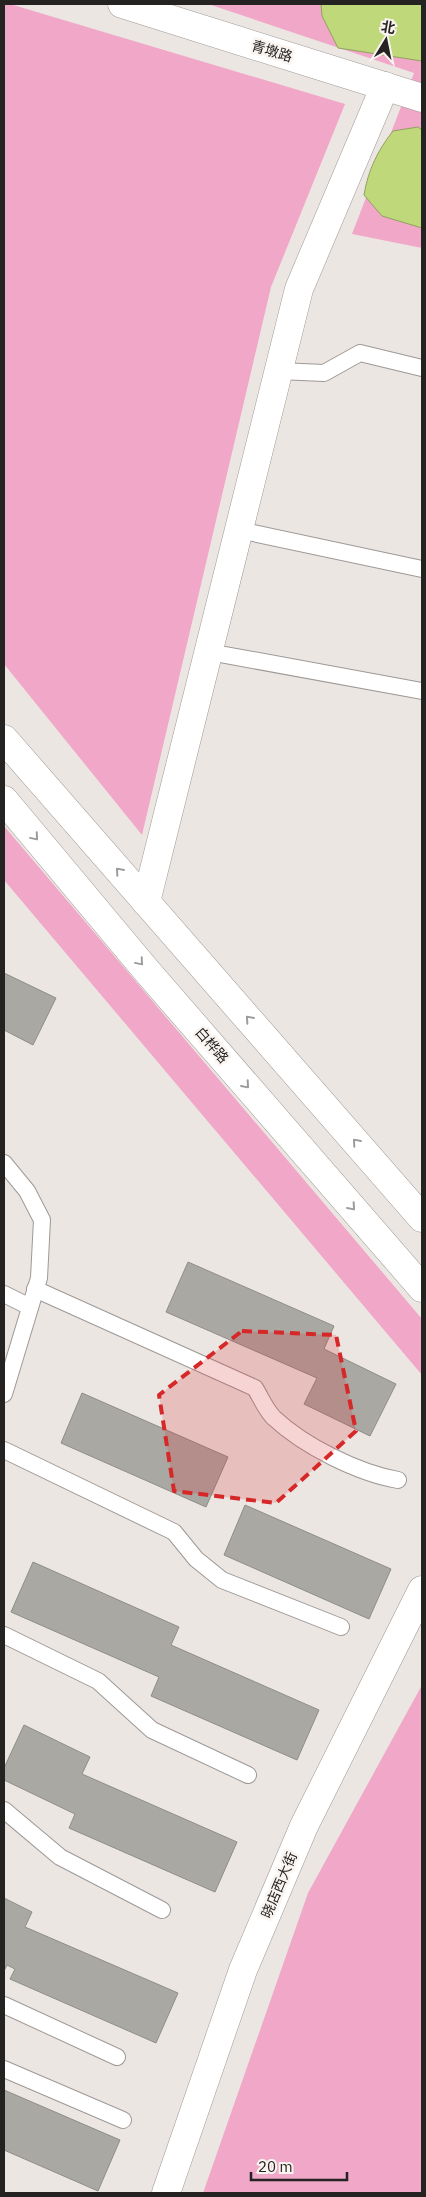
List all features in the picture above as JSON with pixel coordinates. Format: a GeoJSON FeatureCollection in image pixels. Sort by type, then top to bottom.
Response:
{"type":"FeatureCollection","features":[{"type":"Feature","properties":{"kind":"street","name":"青墩路"},"geometry":{"type":"LineString","coordinates":[[122,4],[422,98]]}},
{"type":"Feature","properties":{"kind":"street"},"geometry":{"type":"LineString","coordinates":[[146,902],[299,289],[385,86]]}},
{"type":"Feature","properties":{"kind":"street"},"geometry":{"type":"LineString","coordinates":[[4,739],[422,1218]]}},
{"type":"Feature","properties":{"kind":"street","name":"白桦路"},"geometry":{"type":"LineString","coordinates":[[4,800],[146,970],[422,1288]]}},
{"type":"Feature","properties":{"kind":"street","name":"晓店西大街"},"geometry":{"type":"LineString","coordinates":[[166,2193],[243,1970],[304,1826],[422,1590]]}},
{"type":"Feature","properties":{"kind":"lane"},"geometry":{"type":"LineString","coordinates":[[279,371],[324,373],[360,353],[422,368]]}},
{"type":"Feature","properties":{"kind":"lane"},"geometry":{"type":"LineString","coordinates":[[239,530],[422,569]]}},
{"type":"Feature","properties":{"kind":"lane"},"geometry":{"type":"LineString","coordinates":[[209,652],[422,691]]}},
{"type":"Feature","properties":{"kind":"lane"},"geometry":{"type":"LineString","coordinates":[[4,1162],[27,1191],[42,1220],[39,1278],[4,1394]]}},
{"type":"Feature","properties":{"kind":"lane"},"geometry":{"type":"LineString","coordinates":[[35,1290],[255,1388],[273,1416],[306,1443],[378,1477],[398,1480]]}},
{"type":"Feature","properties":{"kind":"lane"},"geometry":{"type":"LineString","coordinates":[[4,1294],[30,1307]]}},
{"type":"Feature","properties":{"kind":"lane"},"geometry":{"type":"LineString","coordinates":[[4,1450],[174,1532],[196,1559],[222,1580],[341,1627]]}},
{"type":"Feature","properties":{"kind":"lane"},"geometry":{"type":"LineString","coordinates":[[4,1635],[98,1681],[152,1730],[248,1775]]}},
{"type":"Feature","properties":{"kind":"lane"},"geometry":{"type":"LineString","coordinates":[[4,1810],[60,1857],[162,1910]]}},
{"type":"Feature","properties":{"kind":"lane"},"geometry":{"type":"LineString","coordinates":[[4,2005],[117,2057]]}},
{"type":"Feature","properties":{"kind":"lane"},"geometry":{"type":"LineString","coordinates":[[4,2069],[123,2120]]}},
{"type":"Feature","properties":{"kind":"highlighted area"},"geometry":{"type":"Polygon","coordinates":[[[242,1331],[336,1335],[356,1431],[276,1503],[174,1491],[159,1395],[242,1331]]]}},
{"type":"Feature","properties":{"kind":"shaded area"},"geometry":{"type":"Polygon","coordinates":[[[4,4],[10,4],[345,104],[271,287],[142,835],[4,664],[4,4]]]}},
{"type":"Feature","properties":{"kind":"shaded area"},"geometry":{"type":"Polygon","coordinates":[[[208,4],[422,4],[422,248],[352,234],[414,73],[208,4]]]}},
{"type":"Feature","properties":{"kind":"shaded area"},"geometry":{"type":"Polygon","coordinates":[[[321,4],[422,4],[422,61],[338,48],[322,16],[321,4]]]}},
{"type":"Feature","properties":{"kind":"shaded area"},"geometry":{"type":"Polygon","coordinates":[[[418,127],[422,130],[422,228],[382,216],[364,195],[374,161],[393,131],[418,127]]]}},
{"type":"Feature","properties":{"kind":"shaded area"},"geometry":{"type":"Polygon","coordinates":[[[4,826],[422,1319],[422,1375],[4,880],[4,826]]]}},
{"type":"Feature","properties":{"kind":"shaded area"},"geometry":{"type":"Polygon","coordinates":[[[422,1685],[422,2193],[203,2193],[308,1893],[422,1685]]]}},
{"type":"Feature","properties":{"kind":"building"},"geometry":{"type":"Polygon","coordinates":[[[4,973],[56,998],[33,1045],[4,1030],[4,973]]]}},
{"type":"Feature","properties":{"kind":"building"},"geometry":{"type":"Polygon","coordinates":[[[188,1262],[334,1326],[324,1349],[396,1384],[370,1436],[304,1404],[317,1378],[166,1312],[188,1262]]]}},
{"type":"Feature","properties":{"kind":"building"},"geometry":{"type":"Polygon","coordinates":[[[82,1393],[228,1457],[206,1507],[61,1443],[82,1393]]]}},
{"type":"Feature","properties":{"kind":"building"},"geometry":{"type":"Polygon","coordinates":[[[245,1505],[391,1569],[369,1619],[224,1555],[245,1505]]]}},
{"type":"Feature","properties":{"kind":"building"},"geometry":{"type":"Polygon","coordinates":[[[33,1562],[179,1627],[171,1645],[319,1710],[297,1760],[151,1696],[159,1677],[11,1612],[33,1562]]]}},
{"type":"Feature","properties":{"kind":"building"},"geometry":{"type":"Polygon","coordinates":[[[24,1725],[90,1757],[82,1774],[237,1842],[215,1892],[69,1828],[75,1814],[4,1780],[4,1768],[24,1725]]]}},
{"type":"Feature","properties":{"kind":"building"},"geometry":{"type":"Polygon","coordinates":[[[4,1898],[32,1912],[25,1927],[178,1993],[156,2043],[10,1979],[15,1969],[7,1965],[4,1971],[4,1898]]]}},
{"type":"Feature","properties":{"kind":"building"},"geometry":{"type":"Polygon","coordinates":[[[4,2090],[120,2140],[98,2191],[4,2150],[4,2090]]]}}]}
